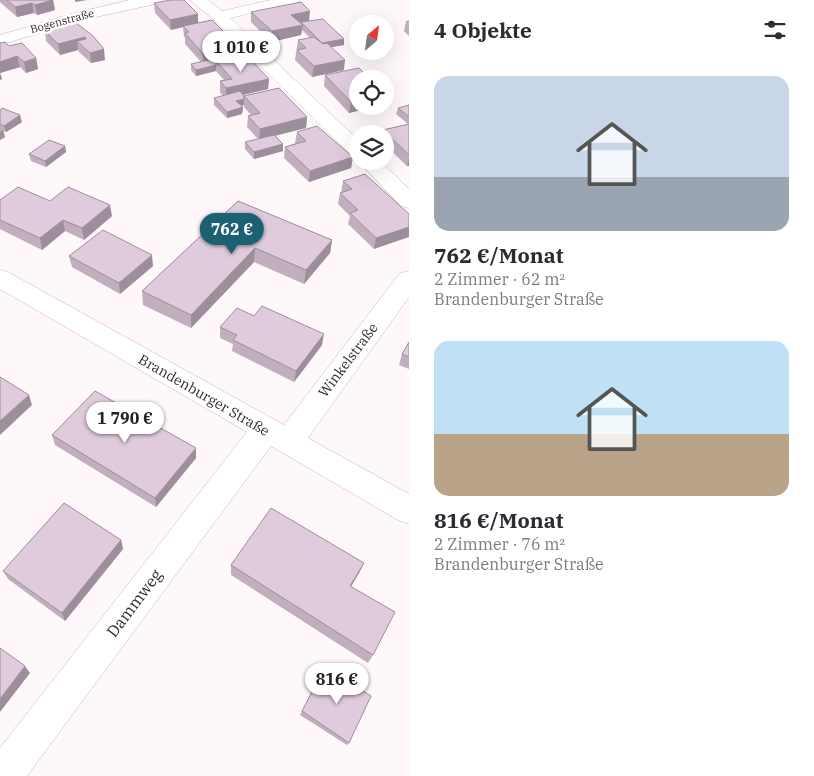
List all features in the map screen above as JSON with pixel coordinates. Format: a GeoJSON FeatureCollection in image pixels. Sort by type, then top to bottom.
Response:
{"type":"FeatureCollection","features":[{"type":"Feature","properties":{"kind":"street","name":"Bogenstraße"},"geometry":{"type":"LineString","coordinates":[[0,40],[50,23],[155,0]]}},
{"type":"Feature","properties":{"kind":"street"},"geometry":{"type":"LineString","coordinates":[[198,0],[218,16],[349,142]]}},
{"type":"Feature","properties":{"kind":"street"},"geometry":{"type":"LineString","coordinates":[[218,16],[292,0]]}},
{"type":"Feature","properties":{"kind":"street"},"geometry":{"type":"LineString","coordinates":[[377,170],[409,201]]}},
{"type":"Feature","properties":{"kind":"street","name":"Brandenburger Straße"},"geometry":{"type":"LineString","coordinates":[[0,278],[409,510]]}},
{"type":"Feature","properties":{"kind":"street","name":"Winkelstraße"},"geometry":{"type":"LineString","coordinates":[[277,436],[409,279]]}},
{"type":"Feature","properties":{"kind":"street","name":"Dammweg"},"geometry":{"type":"LineString","coordinates":[[3,776],[277,436]]}},
{"type":"Feature","properties":{"kind":"building"},"geometry":{"type":"Polygon","coordinates":[[[7,0],[53,0],[35,5],[32,3],[15,7],[7,0]]]}},
{"type":"Feature","properties":{"kind":"building"},"geometry":{"type":"Polygon","coordinates":[[[184,0],[198,14],[170,20],[154,3],[184,0]]]}},
{"type":"Feature","properties":{"kind":"building"},"geometry":{"type":"Polygon","coordinates":[[[301,2],[310,11],[291,15],[303,25],[272,31],[251,12],[301,2]]]}},
{"type":"Feature","properties":{"kind":"building"},"geometry":{"type":"Polygon","coordinates":[[[323,19],[344,39],[322,43],[301,22],[323,19]]]}},
{"type":"Feature","properties":{"kind":"building"},"geometry":{"type":"Polygon","coordinates":[[[212,20],[238,46],[203,54],[185,33],[189,32],[183,26],[212,20]]]}},
{"type":"Feature","properties":{"kind":"building"},"geometry":{"type":"Polygon","coordinates":[[[76,23],[92,35],[104,49],[90,53],[77,41],[86,39],[85,37],[58,44],[45,31],[76,23]]]}},
{"type":"Feature","properties":{"kind":"building"},"geometry":{"type":"Polygon","coordinates":[[[314,37],[323,44],[327,43],[345,60],[314,66],[297,50],[306,48],[298,40],[314,37]]]}},
{"type":"Feature","properties":{"kind":"building"},"geometry":{"type":"Polygon","coordinates":[[[5,42],[9,46],[22,43],[36,58],[24,62],[17,56],[0,62],[0,43],[5,42]]]}},
{"type":"Feature","properties":{"kind":"building"},"geometry":{"type":"Polygon","coordinates":[[[217,58],[220,60],[216,61],[216,65],[196,70],[191,64],[217,58]]]}},
{"type":"Feature","properties":{"kind":"building"},"geometry":{"type":"Polygon","coordinates":[[[233,58],[238,63],[251,60],[269,79],[226,88],[220,81],[232,79],[216,61],[233,58]]]}},
{"type":"Feature","properties":{"kind":"building"},"geometry":{"type":"Polygon","coordinates":[[[349,70],[349,100],[325,75],[349,70]]]}},
{"type":"Feature","properties":{"kind":"building"},"geometry":{"type":"Polygon","coordinates":[[[279,88],[307,117],[260,129],[248,116],[260,113],[244,96],[279,88]]]}},
{"type":"Feature","properties":{"kind":"building"},"geometry":{"type":"Polygon","coordinates":[[[240,91],[244,99],[236,101],[243,107],[227,112],[214,98],[240,91]]]}},
{"type":"Feature","properties":{"kind":"building"},"geometry":{"type":"Polygon","coordinates":[[[409,105],[409,117],[398,108],[409,105]]]}},
{"type":"Feature","properties":{"kind":"building"},"geometry":{"type":"Polygon","coordinates":[[[2,108],[20,115],[4,126],[0,124],[0,110],[2,108]]]}},
{"type":"Feature","properties":{"kind":"building"},"geometry":{"type":"Polygon","coordinates":[[[409,124],[409,155],[394,141],[394,127],[409,124]]]}},
{"type":"Feature","properties":{"kind":"building"},"geometry":{"type":"Polygon","coordinates":[[[317,126],[349,154],[349,158],[310,171],[285,147],[306,141],[297,132],[317,126]]]}},
{"type":"Feature","properties":{"kind":"building"},"geometry":{"type":"Polygon","coordinates":[[[274,135],[283,144],[254,152],[245,142],[274,135]]]}},
{"type":"Feature","properties":{"kind":"building"},"geometry":{"type":"Polygon","coordinates":[[[49,140],[65,146],[45,161],[29,154],[49,140]]]}},
{"type":"Feature","properties":{"kind":"building"},"geometry":{"type":"Polygon","coordinates":[[[365,174],[409,214],[409,227],[376,238],[350,213],[358,210],[340,193],[352,189],[343,181],[365,174]]]}},
{"type":"Feature","properties":{"kind":"building"},"geometry":{"type":"Polygon","coordinates":[[[18,187],[50,201],[68,187],[110,205],[82,228],[63,220],[40,238],[0,220],[0,200],[18,187]]]}},
{"type":"Feature","properties":{"kind":"building"},"geometry":{"type":"Polygon","coordinates":[[[238,201],[332,240],[306,270],[255,248],[191,315],[142,291],[238,201]]]}},
{"type":"Feature","properties":{"kind":"building"},"geometry":{"type":"Polygon","coordinates":[[[103,230],[152,255],[119,283],[69,256],[103,230]]]}},
{"type":"Feature","properties":{"kind":"building"},"geometry":{"type":"Polygon","coordinates":[[[262,306],[324,334],[296,371],[233,340],[237,335],[220,327],[237,308],[254,316],[262,306]]]}},
{"type":"Feature","properties":{"kind":"building"},"geometry":{"type":"Polygon","coordinates":[[[409,342],[409,357],[402,354],[409,342]]]}},
{"type":"Feature","properties":{"kind":"building"},"geometry":{"type":"Polygon","coordinates":[[[0,377],[29,395],[0,421],[0,377]]]}},
{"type":"Feature","properties":{"kind":"building"},"geometry":{"type":"Polygon","coordinates":[[[95,391],[196,448],[155,498],[52,435],[95,391]]]}},
{"type":"Feature","properties":{"kind":"building"},"geometry":{"type":"Polygon","coordinates":[[[64,503],[121,540],[62,613],[3,571],[64,503]]]}},
{"type":"Feature","properties":{"kind":"building"},"geometry":{"type":"Polygon","coordinates":[[[271,508],[364,563],[350,586],[395,612],[373,655],[231,565],[271,508]]]}},
{"type":"Feature","properties":{"kind":"building"},"geometry":{"type":"Polygon","coordinates":[[[0,648],[25,666],[0,699],[0,648]]]}},
{"type":"Feature","properties":{"kind":"building"},"geometry":{"type":"Polygon","coordinates":[[[325,667],[371,696],[349,743],[302,711],[325,667]]]}}]}
